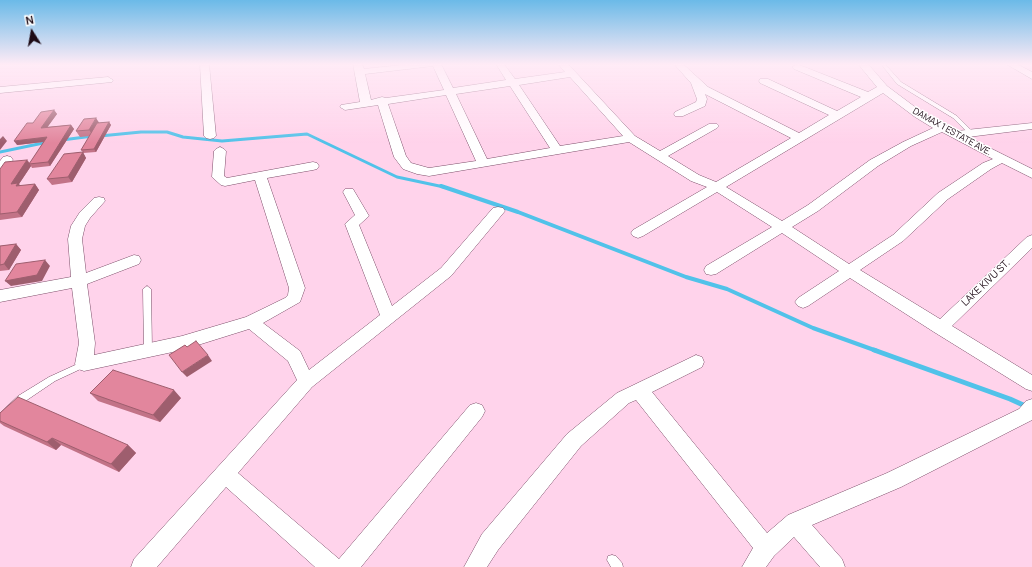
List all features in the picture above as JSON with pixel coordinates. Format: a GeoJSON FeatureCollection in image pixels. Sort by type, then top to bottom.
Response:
{"type":"FeatureCollection","features":[{"type":"Feature","properties":{"kind":"street"},"geometry":{"type":"LineString","coordinates":[[206,90],[210,136]]}},
{"type":"Feature","properties":{"kind":"street"},"geometry":{"type":"LineString","coordinates":[[363,90],[366,103]]}},
{"type":"Feature","properties":{"kind":"street"},"geometry":{"type":"LineString","coordinates":[[345,107],[382,100],[454,90]]}},
{"type":"Feature","properties":{"kind":"street"},"geometry":{"type":"LineString","coordinates":[[518,90],[557,150]]}},
{"type":"Feature","properties":{"kind":"street"},"geometry":{"type":"LineString","coordinates":[[587,90],[631,138],[695,178],[717,188],[782,227],[940,328],[1032,384]]}},
{"type":"Feature","properties":{"kind":"street"},"geometry":{"type":"LineString","coordinates":[[679,114],[701,104],[702,99],[699,90]]}},
{"type":"Feature","properties":{"kind":"street"},"geometry":{"type":"LineString","coordinates":[[709,90],[722,99],[800,138]]}},
{"type":"Feature","properties":{"kind":"street"},"geometry":{"type":"LineString","coordinates":[[784,90],[837,115]]}},
{"type":"Feature","properties":{"kind":"street"},"geometry":{"type":"LineString","coordinates":[[854,90],[868,96]]}},
{"type":"Feature","properties":{"kind":"street"},"geometry":{"type":"LineString","coordinates":[[638,233],[717,188],[878,90]]}},
{"type":"Feature","properties":{"kind":"street","name":"DAMAX 1 ESTATE AVE."},"geometry":{"type":"LineString","coordinates":[[886,90],[901,103],[942,128],[1032,174]]}},
{"type":"Feature","properties":{"kind":"street"},"geometry":{"type":"LineString","coordinates":[[451,91],[483,163]]}},
{"type":"Feature","properties":{"kind":"street"},"geometry":{"type":"LineString","coordinates":[[382,100],[400,157],[407,166],[429,172],[631,138]]}},
{"type":"Feature","properties":{"kind":"street"},"geometry":{"type":"LineString","coordinates":[[659,156],[713,126]]}},
{"type":"Feature","properties":{"kind":"street"},"geometry":{"type":"LineString","coordinates":[[956,135],[1032,126]]}},
{"type":"Feature","properties":{"kind":"street"},"geometry":{"type":"LineString","coordinates":[[711,270],[813,208],[874,163],[907,144],[942,128]]}},
{"type":"Feature","properties":{"kind":"street"},"geometry":{"type":"LineString","coordinates":[[220,151],[218,177],[225,182],[260,177],[313,166]]}},
{"type":"Feature","properties":{"kind":"street"},"geometry":{"type":"LineString","coordinates":[[803,302],[898,238],[943,196],[987,166],[1002,159]]}},
{"type":"Feature","properties":{"kind":"street"},"geometry":{"type":"LineString","coordinates":[[99,200],[85,215],[78,226],[75,239],[82,312],[88,343],[84,364],[182,342],[251,322],[295,298],[297,290],[260,177]]}},
{"type":"Feature","properties":{"kind":"street"},"geometry":{"type":"LineString","coordinates":[[349,192],[362,216],[352,224],[388,318]]}},
{"type":"Feature","properties":{"kind":"street"},"geometry":{"type":"LineString","coordinates":[[142,567],[306,382],[446,272],[498,211]]}},
{"type":"Feature","properties":{"kind":"street","name":"LAKE KIVU ST."},"geometry":{"type":"LineString","coordinates":[[940,328],[1032,240]]}},
{"type":"Feature","properties":{"kind":"street"},"geometry":{"type":"LineString","coordinates":[[0,296],[79,281],[134,260]]}},
{"type":"Feature","properties":{"kind":"street"},"geometry":{"type":"LineString","coordinates":[[251,322],[294,356],[306,382]]}},
{"type":"Feature","properties":{"kind":"street"},"geometry":{"type":"LineString","coordinates":[[475,567],[490,542],[574,440],[623,398],[696,362]]}},
{"type":"Feature","properties":{"kind":"street"},"geometry":{"type":"LineString","coordinates":[[639,390],[766,548]]}},
{"type":"Feature","properties":{"kind":"street"},"geometry":{"type":"LineString","coordinates":[[347,567],[476,411]]}},
{"type":"Feature","properties":{"kind":"street"},"geometry":{"type":"LineString","coordinates":[[753,567],[766,548],[795,522],[894,480],[1029,413]]}},
{"type":"Feature","properties":{"kind":"street"},"geometry":{"type":"LineString","coordinates":[[224,473],[332,567]]}},
{"type":"Feature","properties":{"kind":"street"},"geometry":{"type":"LineString","coordinates":[[795,522],[834,567]]}},
{"type":"Feature","properties":{"kind":"lane"},"geometry":{"type":"LineString","coordinates":[[911,90],[955,117],[972,133]]}},
{"type":"Feature","properties":{"kind":"lane"},"geometry":{"type":"LineString","coordinates":[[147,289],[148,350]]}},
{"type":"Feature","properties":{"kind":"lane"},"geometry":{"type":"LineString","coordinates":[[0,418],[21,399],[52,379],[84,364]]}},
{"type":"Feature","properties":{"kind":"building"},"geometry":{"type":"Polygon","coordinates":[[[54,110],[41,128],[71,125],[48,162],[29,164],[47,137],[14,141],[27,123],[33,123],[41,112],[54,110]]]}},
{"type":"Feature","properties":{"kind":"building"},"geometry":{"type":"Polygon","coordinates":[[[96,118],[89,130],[76,131],[84,119],[96,118]]]}},
{"type":"Feature","properties":{"kind":"building"},"geometry":{"type":"Polygon","coordinates":[[[109,122],[94,149],[81,150],[97,123],[109,122]]]}},
{"type":"Feature","properties":{"kind":"building"},"geometry":{"type":"Polygon","coordinates":[[[83,152],[68,177],[47,179],[64,154],[83,152]]]}},
{"type":"Feature","properties":{"kind":"building"},"geometry":{"type":"Polygon","coordinates":[[[27,160],[11,184],[18,183],[16,186],[35,184],[17,212],[0,214],[0,169],[5,162],[27,160]]]}},
{"type":"Feature","properties":{"kind":"building"},"geometry":{"type":"Polygon","coordinates":[[[16,244],[4,264],[0,265],[0,246],[16,244]]]}},
{"type":"Feature","properties":{"kind":"building"},"geometry":{"type":"Polygon","coordinates":[[[45,260],[37,275],[5,281],[16,264],[45,260]]]}},
{"type":"Feature","properties":{"kind":"building"},"geometry":{"type":"Polygon","coordinates":[[[196,341],[208,355],[182,372],[169,355],[185,345],[187,347],[196,341]]]}},
{"type":"Feature","properties":{"kind":"building"},"geometry":{"type":"Polygon","coordinates":[[[113,370],[174,390],[153,415],[90,393],[113,370]]]}},
{"type":"Feature","properties":{"kind":"building"},"geometry":{"type":"Polygon","coordinates":[[[18,397],[128,445],[111,464],[52,438],[47,442],[0,421],[0,413],[18,397]]]}},
{"type":"Feature","properties":{"kind":"waterway"},"geometry":{"type":"LineString","coordinates":[[100,136],[141,132],[167,132],[183,137],[222,141],[307,134],[397,177],[444,187]]}},
{"type":"Feature","properties":{"kind":"waterway"},"geometry":{"type":"LineString","coordinates":[[62,140],[93,136]]}},
{"type":"Feature","properties":{"kind":"waterway"},"geometry":{"type":"LineString","coordinates":[[0,152],[48,142]]}},
{"type":"Feature","properties":{"kind":"waterway"},"geometry":{"type":"LineString","coordinates":[[444,187],[518,212],[686,277],[727,289],[813,328],[877,351]]}},
{"type":"Feature","properties":{"kind":"waterway"},"geometry":{"type":"LineString","coordinates":[[874,350],[1010,399],[1032,409]]}}]}
